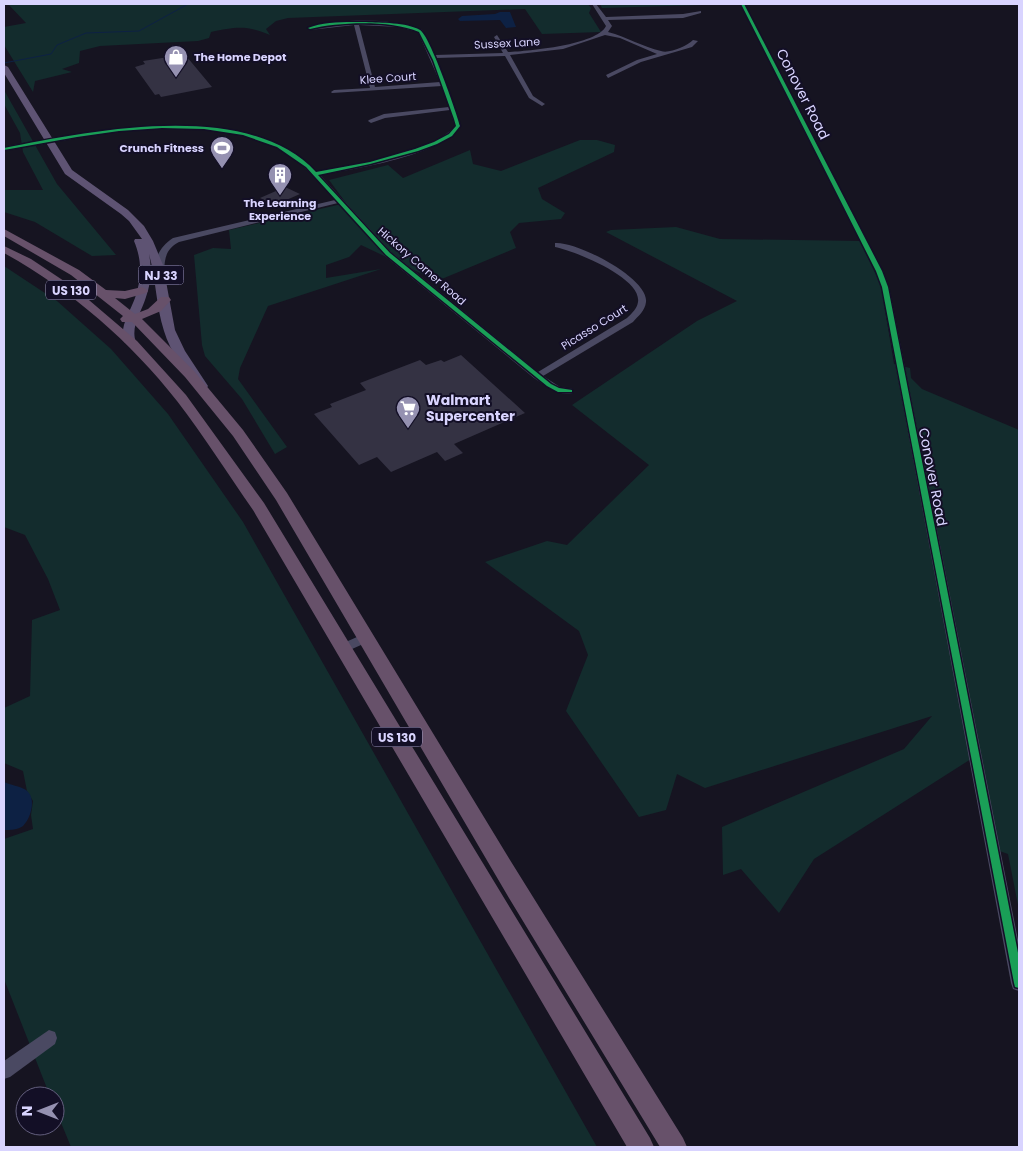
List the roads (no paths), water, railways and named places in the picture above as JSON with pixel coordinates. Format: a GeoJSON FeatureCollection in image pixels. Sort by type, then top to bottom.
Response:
{"type":"FeatureCollection","features":[{"type":"Feature","properties":{"kind":"highway","name":"US 130"},"geometry":{"type":"LineString","coordinates":[[4,232],[55,260],[105,294],[188,371],[234,426],[273,483],[464,797],[515,888],[674,1147]]}},
{"type":"Feature","properties":{"kind":"highway","name":"US 130"},"geometry":{"type":"LineString","coordinates":[[4,249],[48,275],[104,317],[159,371],[187,406],[258,507],[641,1147]]}},
{"type":"Feature","properties":{"kind":"highway"},"geometry":{"type":"LineString","coordinates":[[105,294],[125,295],[142,291]]}},
{"type":"Feature","properties":{"kind":"highway"},"geometry":{"type":"LineString","coordinates":[[104,317],[118,320],[151,313],[159,308],[164,300]]}},
{"type":"Feature","properties":{"kind":"main road","name":"NJ 33"},"geometry":{"type":"LineString","coordinates":[[4,68],[68,172],[78,181],[126,213],[139,226],[148,239],[160,271],[171,334],[207,393]]}},
{"type":"Feature","properties":{"kind":"main road","name":"NJ 33"},"geometry":{"type":"LineString","coordinates":[[78,181],[85,192],[124,223],[138,239],[146,264],[146,281],[127,334],[130,342]]}},
{"type":"Feature","properties":{"kind":"street"},"geometry":{"type":"LineString","coordinates":[[594,4],[609,27],[605,33],[622,37],[662,54]]}},
{"type":"Feature","properties":{"kind":"street","name":"Conover Road"},"geometry":{"type":"LineString","coordinates":[[742,4],[879,271],[885,287],[1019,983]]}},
{"type":"Feature","properties":{"kind":"street"},"geometry":{"type":"LineString","coordinates":[[604,19],[683,16],[699,12]]}},
{"type":"Feature","properties":{"kind":"street"},"geometry":{"type":"LineString","coordinates":[[310,28],[356,24],[395,24],[415,28],[423,34],[453,108],[458,126],[451,135],[372,166],[317,176]]}},
{"type":"Feature","properties":{"kind":"street"},"geometry":{"type":"LineString","coordinates":[[356,24],[373,89]]}},
{"type":"Feature","properties":{"kind":"street","name":"Sussex Lane"},"geometry":{"type":"LineString","coordinates":[[433,57],[473,54],[508,55],[558,49],[605,33]]}},
{"type":"Feature","properties":{"kind":"street"},"geometry":{"type":"LineString","coordinates":[[497,37],[531,97],[542,104]]}},
{"type":"Feature","properties":{"kind":"street"},"geometry":{"type":"LineString","coordinates":[[608,76],[639,61],[692,45],[695,41]]}},
{"type":"Feature","properties":{"kind":"street","name":"Klee Court"},"geometry":{"type":"LineString","coordinates":[[334,92],[443,84]]}},
{"type":"Feature","properties":{"kind":"street"},"geometry":{"type":"LineString","coordinates":[[371,121],[384,116],[453,108]]}},
{"type":"Feature","properties":{"kind":"street","name":"Hickory Corner Road"},"geometry":{"type":"LineString","coordinates":[[4,149],[48,140],[125,129],[174,127],[216,130],[243,135],[279,147],[301,160],[372,239],[403,268],[537,376],[558,390],[570,391]]}},
{"type":"Feature","properties":{"kind":"street"},"geometry":{"type":"LineString","coordinates":[[160,271],[161,253],[165,247],[176,240],[338,201]]}},
{"type":"Feature","properties":{"kind":"street","name":"Picasso Court"},"geometry":{"type":"LineString","coordinates":[[537,376],[630,320],[637,313],[642,298],[638,287],[627,277],[577,249],[558,245]]}},
{"type":"Feature","properties":{"kind":"street"},"geometry":{"type":"LineString","coordinates":[[343,648],[366,638]]}},
{"type":"Feature","properties":{"kind":"street"},"geometry":{"type":"LineString","coordinates":[[4,1071],[49,1038]]}},
{"type":"Feature","properties":{"kind":"water"},"geometry":{"type":"Polygon","coordinates":[[[510,12],[516,27],[506,28],[500,20],[460,21],[458,19],[462,16],[510,12]]]}},
{"type":"Feature","properties":{"kind":"water"},"geometry":{"type":"Polygon","coordinates":[[[4,782],[21,787],[26,790],[31,798],[32,808],[28,818],[23,826],[16,829],[4,830],[4,782]]]}},
{"type":"Feature","properties":{"kind":"waterway"},"geometry":{"type":"LineString","coordinates":[[4,63],[51,54],[57,45],[86,33],[139,31],[188,4]]}},
{"type":"Feature","properties":{"kind":"place","name":"The Home Depot"},"geometry":{"type":"Point","coordinates":[176,78]}},
{"type":"Feature","properties":{"kind":"place","name":"Crunch Fitness"},"geometry":{"type":"Point","coordinates":[222,169]}},
{"type":"Feature","properties":{"kind":"place","name":"The Learning Experience"},"geometry":{"type":"Point","coordinates":[280,196]}},
{"type":"Feature","properties":{"kind":"place","name":"Walmart Supercenter"},"geometry":{"type":"Point","coordinates":[408,429]}}]}
